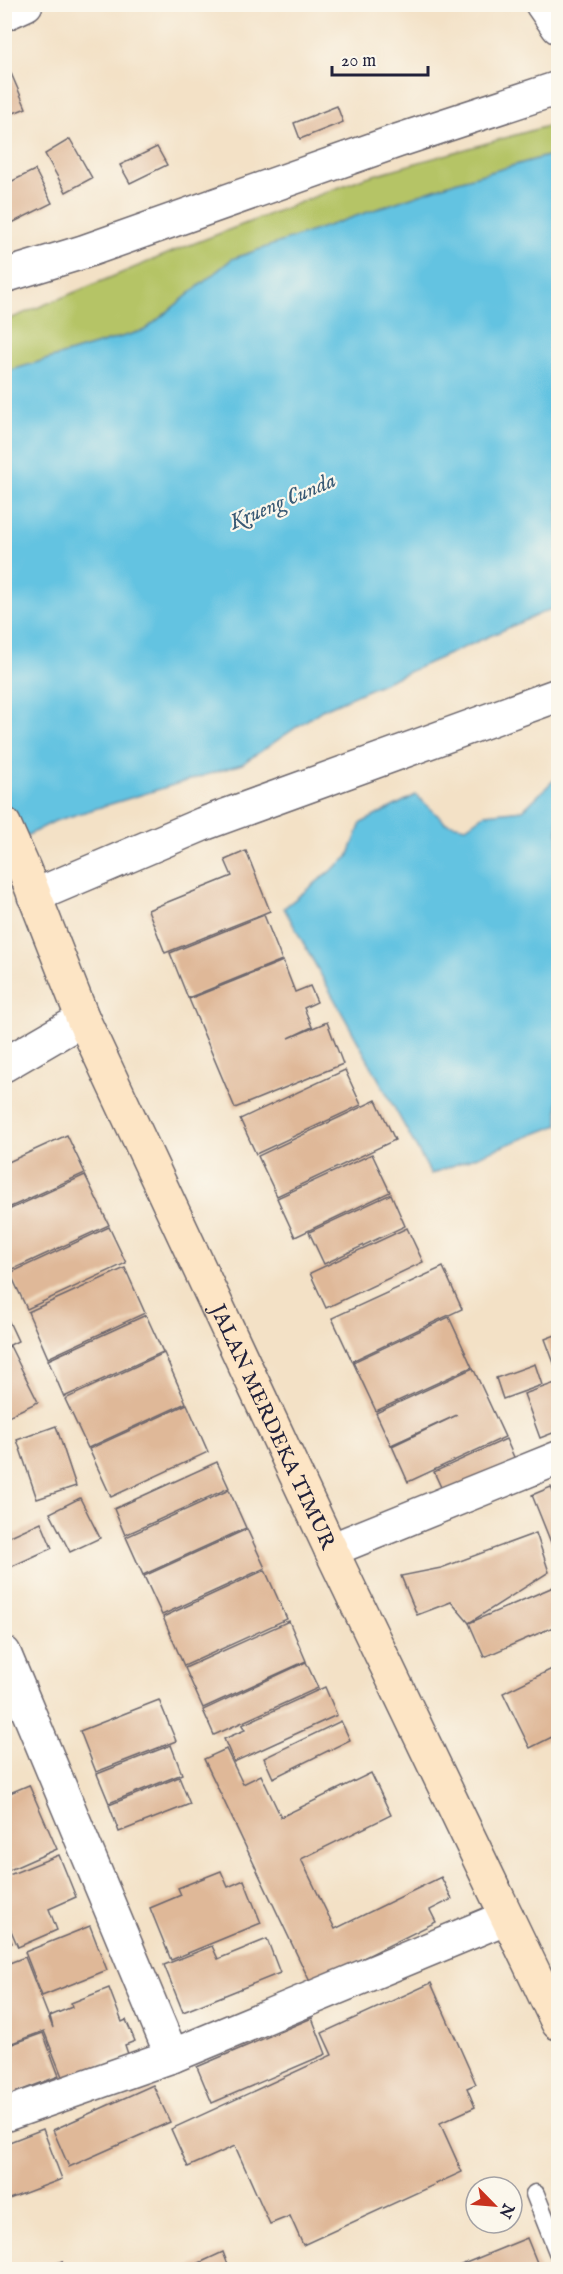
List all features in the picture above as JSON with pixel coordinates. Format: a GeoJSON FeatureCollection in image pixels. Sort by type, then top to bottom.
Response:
{"type":"FeatureCollection","features":[{"type":"Feature","properties":{"kind":"main road","name":"JALAN MERDEKA TIMUR"},"geometry":{"type":"LineString","coordinates":[[4,824],[83,1019],[331,1550],[558,2023]]}},
{"type":"Feature","properties":{"kind":"street"},"geometry":{"type":"LineString","coordinates":[[4,14],[26,4]]}},
{"type":"Feature","properties":{"kind":"street"},"geometry":{"type":"LineString","coordinates":[[542,4],[558,27]]}},
{"type":"Feature","properties":{"kind":"street"},"geometry":{"type":"LineString","coordinates":[[4,276],[83,252],[397,141],[558,88]]}},
{"type":"Feature","properties":{"kind":"street"},"geometry":{"type":"LineString","coordinates":[[29,883],[203,824],[558,694]]}},
{"type":"Feature","properties":{"kind":"street"},"geometry":{"type":"LineString","coordinates":[[4,1065],[83,1019]]}},
{"type":"Feature","properties":{"kind":"street"},"geometry":{"type":"LineString","coordinates":[[331,1550],[558,1458]]}},
{"type":"Feature","properties":{"kind":"street"},"geometry":{"type":"LineString","coordinates":[[4,1653],[172,2056]]}},
{"type":"Feature","properties":{"kind":"street"},"geometry":{"type":"LineString","coordinates":[[4,2115],[172,2056],[507,1917]]}},
{"type":"Feature","properties":{"kind":"lane"},"geometry":{"type":"LineString","coordinates":[[535,2194],[558,2252]]}},
{"type":"Feature","properties":{"kind":"green space"},"geometry":{"type":"Polygon","coordinates":[[[558,123],[558,153],[455,182],[232,259],[145,330],[5,372],[5,321],[177,250],[363,178],[558,123]]]}},
{"type":"Feature","properties":{"kind":"water","name":"Krueng Cunda"},"geometry":{"type":"Polygon","coordinates":[[[558,153],[558,606],[322,710],[242,764],[55,821],[5,847],[5,372],[145,330],[232,259],[455,182],[558,153]]]}},
{"type":"Feature","properties":{"kind":"water"},"geometry":{"type":"Polygon","coordinates":[[[558,776],[558,1125],[431,1174],[284,908],[348,857],[361,823],[416,795],[446,823],[466,827],[485,814],[523,810],[558,776]]]}},
{"type":"Feature","properties":{"kind":"building"},"geometry":{"type":"Polygon","coordinates":[[[4,57],[26,108],[4,117],[4,57]]]}},
{"type":"Feature","properties":{"kind":"building"},"geometry":{"type":"Polygon","coordinates":[[[337,106],[343,122],[300,139],[294,123],[337,106]]]}},
{"type":"Feature","properties":{"kind":"building"},"geometry":{"type":"Polygon","coordinates":[[[70,139],[92,178],[66,192],[45,154],[70,139]]]}},
{"type":"Feature","properties":{"kind":"building"},"geometry":{"type":"Polygon","coordinates":[[[157,147],[167,165],[130,183],[120,165],[157,147]]]}},
{"type":"Feature","properties":{"kind":"building"},"geometry":{"type":"Polygon","coordinates":[[[35,170],[52,203],[4,227],[4,185],[35,170]]]}},
{"type":"Feature","properties":{"kind":"building"},"geometry":{"type":"Polygon","coordinates":[[[246,851],[270,911],[165,953],[148,910],[232,876],[225,860],[246,851]]]}},
{"type":"Feature","properties":{"kind":"building"},"geometry":{"type":"Polygon","coordinates":[[[264,915],[282,960],[188,998],[170,953],[264,915]]]}},
{"type":"Feature","properties":{"kind":"building"},"geometry":{"type":"Polygon","coordinates":[[[283,961],[295,992],[310,986],[317,1002],[304,1008],[312,1027],[289,1038],[327,1022],[343,1064],[235,1108],[189,999],[283,961]]]}},
{"type":"Feature","properties":{"kind":"building"},"geometry":{"type":"Polygon","coordinates":[[[345,1070],[361,1105],[256,1154],[240,1119],[345,1070]]]}},
{"type":"Feature","properties":{"kind":"building"},"geometry":{"type":"Polygon","coordinates":[[[376,1100],[395,1140],[277,1196],[258,1156],[376,1100]]]}},
{"type":"Feature","properties":{"kind":"building"},"geometry":{"type":"Polygon","coordinates":[[[67,1135],[85,1173],[4,1210],[4,1164],[67,1135]]]}},
{"type":"Feature","properties":{"kind":"building"},"geometry":{"type":"Polygon","coordinates":[[[372,1154],[390,1192],[295,1237],[277,1198],[372,1154]]]}},
{"type":"Feature","properties":{"kind":"building"},"geometry":{"type":"Polygon","coordinates":[[[85,1175],[109,1225],[11,1270],[4,1256],[4,1212],[85,1175]]]}},
{"type":"Feature","properties":{"kind":"building"},"geometry":{"type":"Polygon","coordinates":[[[391,1194],[405,1226],[324,1264],[309,1232],[391,1194]]]}},
{"type":"Feature","properties":{"kind":"building"},"geometry":{"type":"Polygon","coordinates":[[[109,1227],[126,1263],[27,1309],[10,1273],[109,1227]]]}},
{"type":"Feature","properties":{"kind":"building"},"geometry":{"type":"Polygon","coordinates":[[[407,1228],[423,1262],[326,1308],[310,1273],[407,1228]]]}},
{"type":"Feature","properties":{"kind":"building"},"geometry":{"type":"Polygon","coordinates":[[[443,1267],[462,1309],[352,1361],[332,1318],[443,1267]]]}},
{"type":"Feature","properties":{"kind":"building"},"geometry":{"type":"Polygon","coordinates":[[[125,1268],[145,1313],[48,1358],[28,1312],[125,1268]]]}},
{"type":"Feature","properties":{"kind":"building"},"geometry":{"type":"Polygon","coordinates":[[[4,1311],[18,1341],[4,1348],[4,1311]]]}},
{"type":"Feature","properties":{"kind":"building"},"geometry":{"type":"Polygon","coordinates":[[[146,1315],[163,1352],[64,1397],[48,1360],[146,1315]]]}},
{"type":"Feature","properties":{"kind":"building"},"geometry":{"type":"Polygon","coordinates":[[[449,1317],[472,1367],[376,1411],[353,1362],[449,1317]]]}},
{"type":"Feature","properties":{"kind":"building"},"geometry":{"type":"Polygon","coordinates":[[[558,1334],[558,1374],[545,1339],[558,1334]]]}},
{"type":"Feature","properties":{"kind":"building"},"geometry":{"type":"Polygon","coordinates":[[[10,1346],[38,1402],[4,1418],[4,1349],[10,1346]]]}},
{"type":"Feature","properties":{"kind":"building"},"geometry":{"type":"Polygon","coordinates":[[[164,1353],[186,1403],[88,1448],[65,1399],[164,1353]]]}},
{"type":"Feature","properties":{"kind":"building"},"geometry":{"type":"Polygon","coordinates":[[[535,1364],[542,1385],[503,1399],[496,1378],[535,1364]]]}},
{"type":"Feature","properties":{"kind":"building"},"geometry":{"type":"Polygon","coordinates":[[[473,1368],[505,1437],[408,1482],[392,1446],[457,1415],[391,1445],[376,1413],[473,1368]]]}},
{"type":"Feature","properties":{"kind":"building"},"geometry":{"type":"Polygon","coordinates":[[[558,1382],[558,1431],[540,1438],[524,1394],[558,1382]]]}},
{"type":"Feature","properties":{"kind":"building"},"geometry":{"type":"Polygon","coordinates":[[[187,1404],[208,1452],[111,1497],[89,1449],[187,1404]]]}},
{"type":"Feature","properties":{"kind":"building"},"geometry":{"type":"Polygon","coordinates":[[[56,1426],[76,1486],[37,1499],[17,1440],[56,1426]]]}},
{"type":"Feature","properties":{"kind":"building"},"geometry":{"type":"Polygon","coordinates":[[[506,1439],[517,1464],[446,1498],[434,1472],[506,1439]]]}},
{"type":"Feature","properties":{"kind":"building"},"geometry":{"type":"Polygon","coordinates":[[[217,1462],[229,1488],[125,1535],[114,1509],[217,1462]]]}},
{"type":"Feature","properties":{"kind":"building"},"geometry":{"type":"Polygon","coordinates":[[[551,1487],[558,1504],[558,1560],[532,1495],[551,1487]]]}},
{"type":"Feature","properties":{"kind":"building"},"geometry":{"type":"Polygon","coordinates":[[[229,1490],[246,1528],[143,1575],[126,1537],[229,1490]]]}},
{"type":"Feature","properties":{"kind":"building"},"geometry":{"type":"Polygon","coordinates":[[[80,1498],[100,1538],[70,1552],[50,1513],[80,1498]]]}},
{"type":"Feature","properties":{"kind":"building"},"geometry":{"type":"Polygon","coordinates":[[[41,1522],[52,1548],[4,1570],[4,1539],[41,1522]]]}},
{"type":"Feature","properties":{"kind":"building"},"geometry":{"type":"Polygon","coordinates":[[[247,1529],[265,1568],[162,1615],[144,1576],[247,1529]]]}},
{"type":"Feature","properties":{"kind":"building"},"geometry":{"type":"Polygon","coordinates":[[[536,1533],[549,1572],[469,1623],[451,1602],[417,1615],[401,1576],[441,1568],[536,1533]]]}},
{"type":"Feature","properties":{"kind":"building"},"geometry":{"type":"Polygon","coordinates":[[[265,1570],[287,1619],[184,1666],[163,1617],[265,1570]]]}},
{"type":"Feature","properties":{"kind":"building"},"geometry":{"type":"Polygon","coordinates":[[[558,1585],[558,1625],[484,1657],[469,1623],[558,1585]]]}},
{"type":"Feature","properties":{"kind":"building"},"geometry":{"type":"Polygon","coordinates":[[[289,1621],[306,1661],[203,1708],[185,1668],[289,1621]]]}},
{"type":"Feature","properties":{"kind":"building"},"geometry":{"type":"Polygon","coordinates":[[[306,1662],[318,1688],[214,1735],[203,1710],[306,1662]]]}},
{"type":"Feature","properties":{"kind":"building"},"geometry":{"type":"Polygon","coordinates":[[[558,1666],[558,1734],[530,1748],[503,1693],[558,1666]]]}},
{"type":"Feature","properties":{"kind":"building"},"geometry":{"type":"Polygon","coordinates":[[[325,1687],[337,1715],[234,1762],[224,1739],[245,1730],[242,1725],[325,1687]]]}},
{"type":"Feature","properties":{"kind":"building"},"geometry":{"type":"Polygon","coordinates":[[[159,1700],[176,1741],[96,1772],[80,1731],[159,1700]]]}},
{"type":"Feature","properties":{"kind":"building"},"geometry":{"type":"Polygon","coordinates":[[[341,1721],[350,1740],[273,1778],[264,1758],[341,1721]]]}},
{"type":"Feature","properties":{"kind":"building"},"geometry":{"type":"Polygon","coordinates":[[[171,1745],[182,1774],[109,1803],[97,1774],[171,1745]]]}},
{"type":"Feature","properties":{"kind":"building"},"geometry":{"type":"Polygon","coordinates":[[[226,1749],[243,1784],[261,1775],[281,1817],[371,1773],[391,1815],[301,1859],[335,1929],[441,1877],[452,1899],[430,1910],[436,1922],[311,1984],[204,1759],[226,1749]]]}},
{"type":"Feature","properties":{"kind":"building"},"geometry":{"type":"Polygon","coordinates":[[[179,1777],[190,1804],[119,1832],[109,1805],[179,1777]]]}},
{"type":"Feature","properties":{"kind":"building"},"geometry":{"type":"Polygon","coordinates":[[[29,1785],[57,1849],[5,1872],[5,1795],[29,1785]]]}},
{"type":"Feature","properties":{"kind":"building"},"geometry":{"type":"Polygon","coordinates":[[[59,1855],[76,1897],[49,1909],[57,1930],[18,1947],[4,1914],[4,1877],[59,1855]]]}},
{"type":"Feature","properties":{"kind":"building"},"geometry":{"type":"Polygon","coordinates":[[[221,1871],[228,1887],[244,1880],[261,1923],[171,1960],[150,1908],[181,1895],[178,1888],[221,1871]]]}},
{"type":"Feature","properties":{"kind":"building"},"geometry":{"type":"Polygon","coordinates":[[[4,1924],[12,1943],[4,1946],[4,1924]]]}},
{"type":"Feature","properties":{"kind":"building"},"geometry":{"type":"Polygon","coordinates":[[[90,1926],[107,1970],[42,1996],[25,1952],[90,1926]]]}},
{"type":"Feature","properties":{"kind":"building"},"geometry":{"type":"Polygon","coordinates":[[[267,1939],[280,1973],[183,2012],[164,1965],[212,1946],[218,1959],[267,1939]]]}},
{"type":"Feature","properties":{"kind":"building"},"geometry":{"type":"Polygon","coordinates":[[[25,1957],[53,2028],[50,2016],[72,2007],[71,2003],[109,1988],[122,2022],[126,2020],[135,2041],[125,2045],[128,2054],[63,2079],[44,2031],[4,2046],[4,1965],[25,1957]]]}},
{"type":"Feature","properties":{"kind":"building"},"geometry":{"type":"Polygon","coordinates":[[[431,1983],[476,2084],[467,2088],[475,2107],[440,2123],[462,2172],[303,2245],[290,2216],[270,2224],[235,2146],[188,2167],[171,2129],[332,2055],[322,2033],[431,1983]]]}},
{"type":"Feature","properties":{"kind":"building"},"geometry":{"type":"Polygon","coordinates":[[[312,2018],[326,2054],[212,2103],[197,2067],[312,2018]]]}},
{"type":"Feature","properties":{"kind":"building"},"geometry":{"type":"Polygon","coordinates":[[[43,2033],[59,2076],[4,2097],[4,2047],[43,2033]]]}},
{"type":"Feature","properties":{"kind":"building"},"geometry":{"type":"Polygon","coordinates":[[[153,2085],[170,2122],[69,2167],[53,2130],[153,2085]]]}},
{"type":"Feature","properties":{"kind":"building"},"geometry":{"type":"Polygon","coordinates":[[[43,2129],[62,2179],[4,2201],[4,2144],[43,2129]]]}},
{"type":"Feature","properties":{"kind":"building"},"geometry":{"type":"Polygon","coordinates":[[[527,2238],[540,2270],[451,2270],[451,2269],[527,2238]]]}},
{"type":"Feature","properties":{"kind":"building"},"geometry":{"type":"Polygon","coordinates":[[[223,2252],[230,2270],[184,2270],[223,2252]]]}},
{"type":"Feature","properties":{"kind":"building"},"geometry":{"type":"Polygon","coordinates":[[[62,2261],[65,2270],[42,2270],[42,2269],[62,2261]]]}}]}
